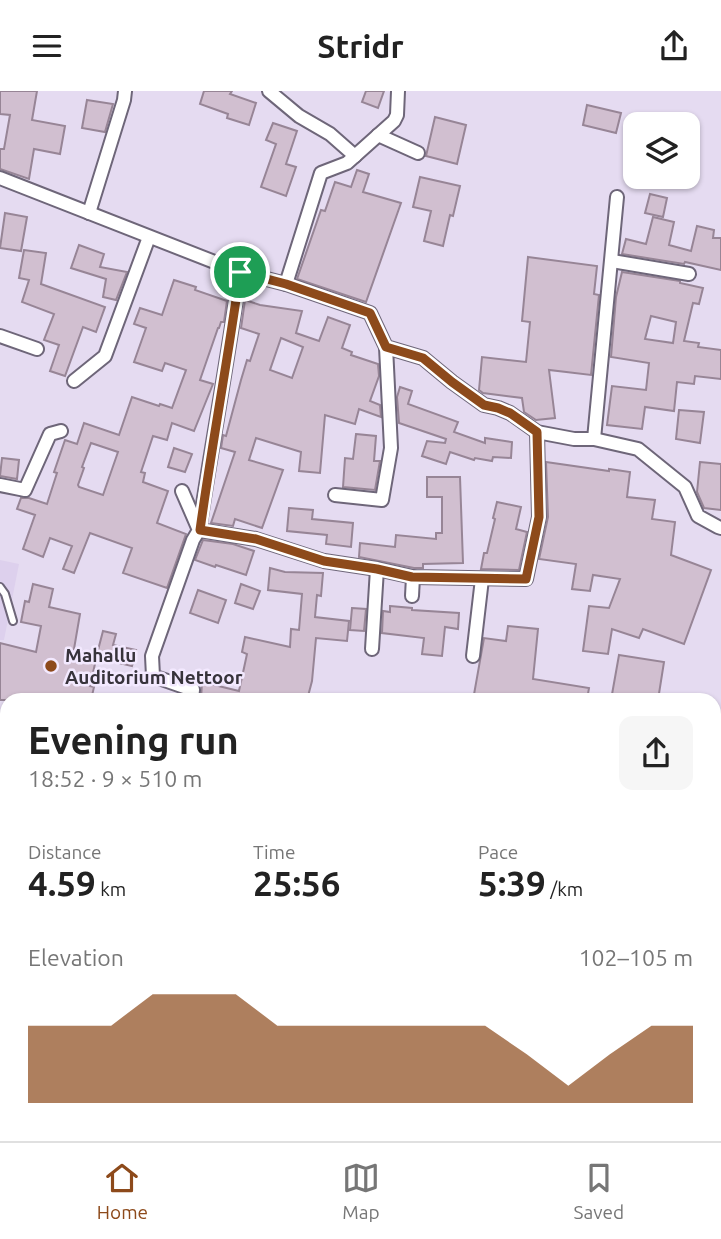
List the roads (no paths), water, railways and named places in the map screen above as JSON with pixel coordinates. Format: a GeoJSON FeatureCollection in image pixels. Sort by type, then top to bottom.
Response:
{"type":"FeatureCollection","features":[{"type":"Feature","properties":{"kind":"street"},"geometry":{"type":"LineString","coordinates":[[89,213],[125,91]]}},
{"type":"Feature","properties":{"kind":"street"},"geometry":{"type":"LineString","coordinates":[[270,91],[299,116],[330,134],[355,156]]}},
{"type":"Feature","properties":{"kind":"street"},"geometry":{"type":"LineString","coordinates":[[286,284],[321,173],[337,168],[355,156],[394,121],[397,115],[398,91]]}},
{"type":"Feature","properties":{"kind":"street"},"geometry":{"type":"LineString","coordinates":[[377,135],[418,153]]}},
{"type":"Feature","properties":{"kind":"street"},"geometry":{"type":"LineString","coordinates":[[0,178],[240,272],[286,284],[370,313],[386,347],[391,448],[382,500],[335,495]]}},
{"type":"Feature","properties":{"kind":"street"},"geometry":{"type":"LineString","coordinates":[[594,439],[617,197]]}},
{"type":"Feature","properties":{"kind":"street"},"geometry":{"type":"LineString","coordinates":[[74,381],[105,356],[149,237]]}},
{"type":"Feature","properties":{"kind":"street"},"geometry":{"type":"LineString","coordinates":[[612,261],[689,274]]}},
{"type":"Feature","properties":{"kind":"street"},"geometry":{"type":"LineString","coordinates":[[193,693],[193,690],[153,676],[152,656],[193,540],[200,530],[240,272]]}},
{"type":"Feature","properties":{"kind":"street"},"geometry":{"type":"LineString","coordinates":[[0,336],[37,349]]}},
{"type":"Feature","properties":{"kind":"street"},"geometry":{"type":"LineString","coordinates":[[386,347],[423,358],[484,405],[510,413],[537,432],[574,439],[594,439],[638,450],[685,487],[698,516],[721,528]]}},
{"type":"Feature","properties":{"kind":"street"},"geometry":{"type":"LineString","coordinates":[[0,485],[25,490],[50,434],[61,431]]}},
{"type":"Feature","properties":{"kind":"street"},"geometry":{"type":"LineString","coordinates":[[200,530],[256,539],[324,561],[412,577],[526,579],[539,517],[537,432]]}},
{"type":"Feature","properties":{"kind":"street"},"geometry":{"type":"LineString","coordinates":[[182,491],[200,530]]}},
{"type":"Feature","properties":{"kind":"street"},"geometry":{"type":"LineString","coordinates":[[372,649],[377,569]]}},
{"type":"Feature","properties":{"kind":"street"},"geometry":{"type":"LineString","coordinates":[[412,577],[412,596]]}},
{"type":"Feature","properties":{"kind":"street"},"geometry":{"type":"LineString","coordinates":[[473,656],[482,579]]}},
{"type":"Feature","properties":{"kind":"lane"},"geometry":{"type":"LineString","coordinates":[[0,587],[5,594],[13,621]]}},
{"type":"Feature","properties":{"kind":"place","name":"Mahallu Auditorium Nettoor"},"geometry":{"type":"Point","coordinates":[51,666]}}]}
